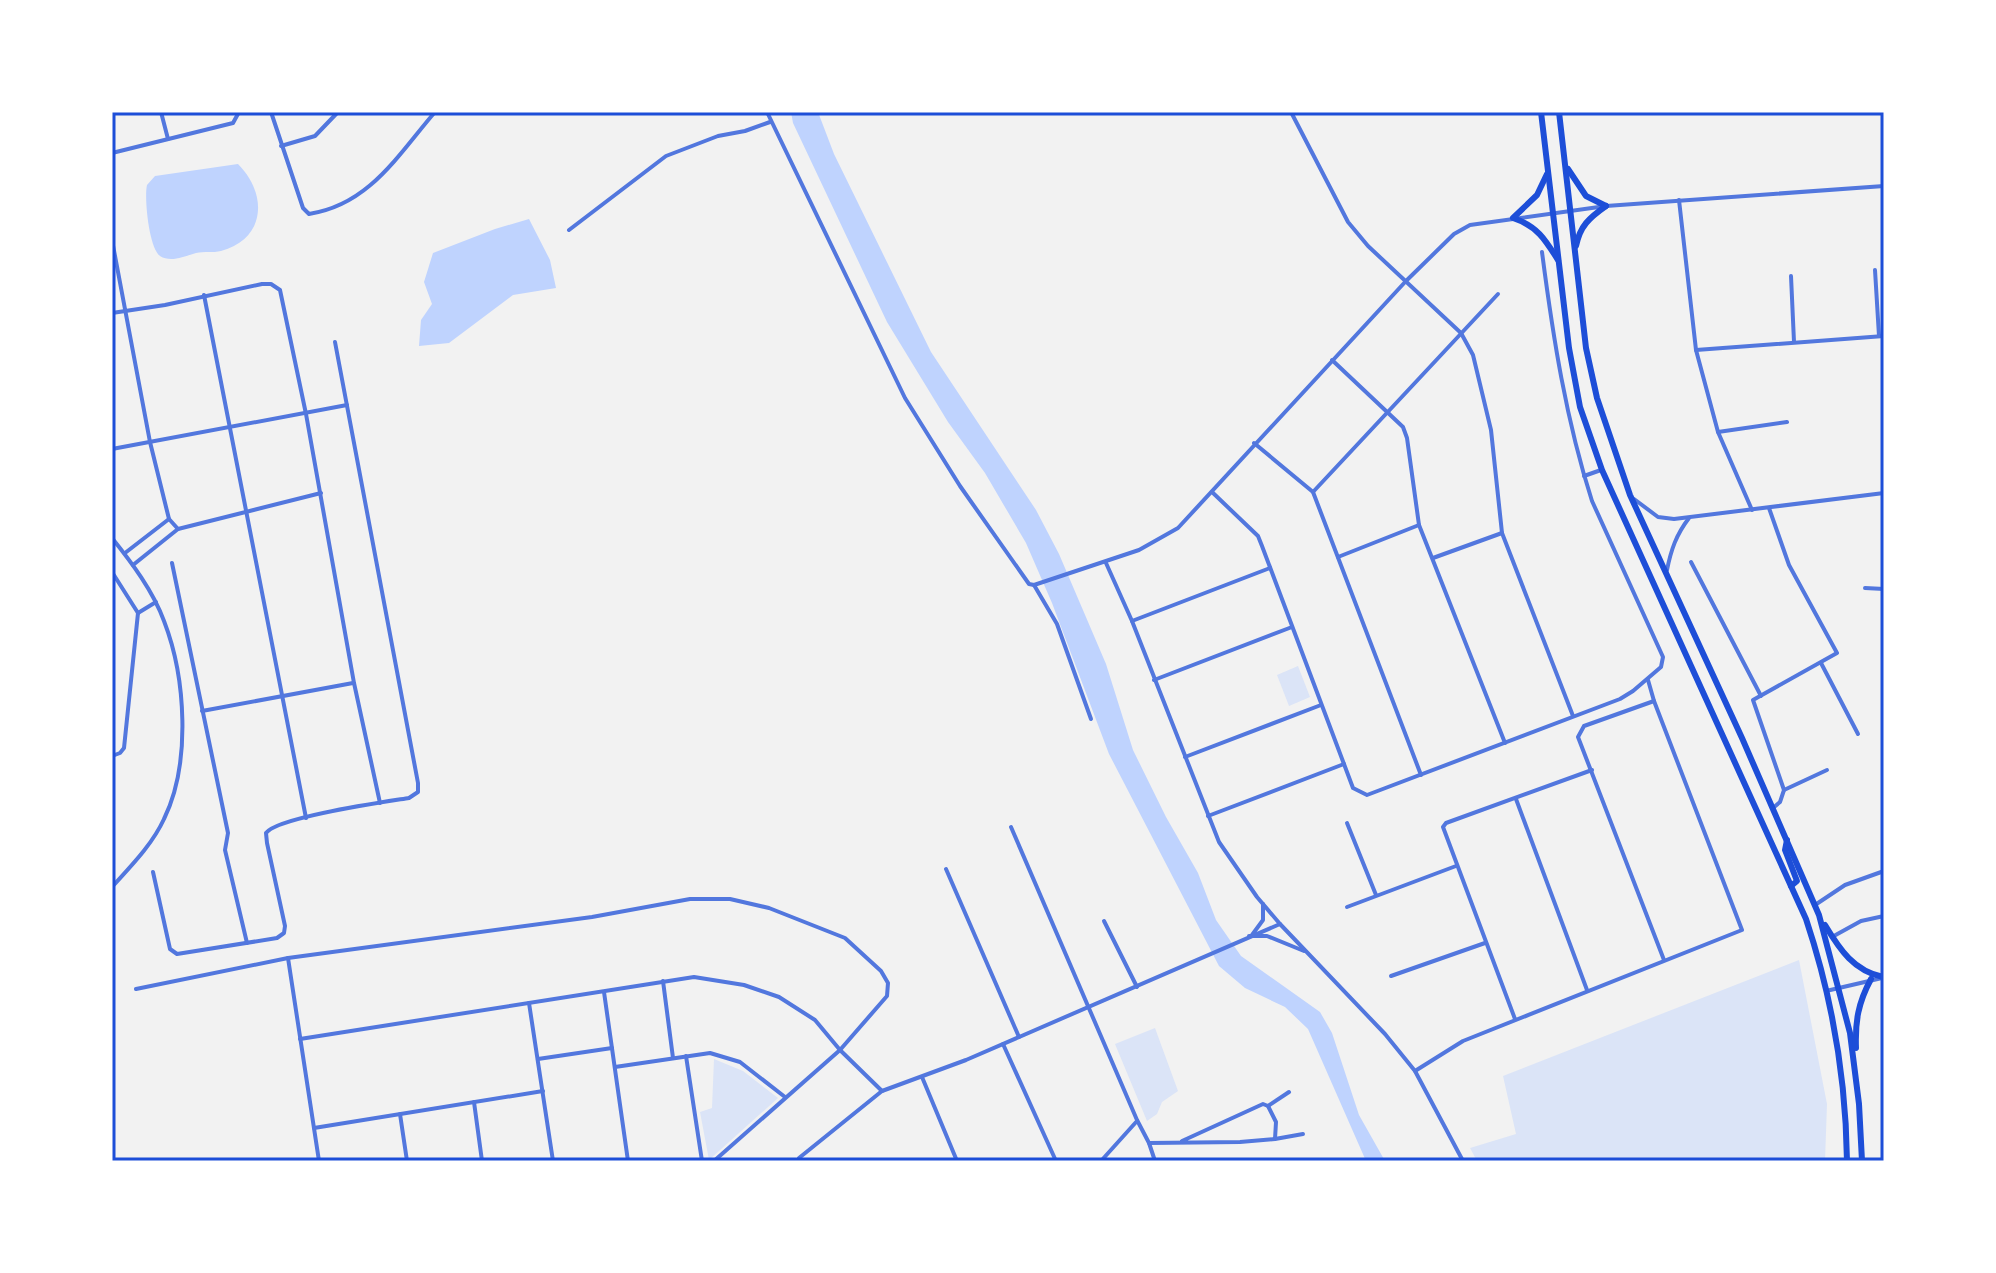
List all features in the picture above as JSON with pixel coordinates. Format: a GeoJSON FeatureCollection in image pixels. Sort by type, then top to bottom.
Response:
{"type":"FeatureCollection","features":[{"type":"Feature","properties":{"kind":"highway"},"geometry":{"type":"LineString","coordinates":[[1541,112],[1569,348],[1580,407],[1602,470],[1791,886],[1818,955],[1844,1080],[1847,1161]]}},
{"type":"Feature","properties":{"kind":"highway"},"geometry":{"type":"LineString","coordinates":[[1559,112],[1586,348],[1594,385],[1630,495],[1819,915],[1850,1033],[1858,1094]]}},
{"type":"Feature","properties":{"kind":"highway"},"geometry":{"type":"LineString","coordinates":[[1565,162],[1586,196],[1606,206]]}},
{"type":"Feature","properties":{"kind":"highway"},"geometry":{"type":"LineString","coordinates":[[1548,171],[1537,195],[1513,218],[1530,224],[1543,235],[1559,261]]}},
{"type":"Feature","properties":{"kind":"highway"},"geometry":{"type":"LineString","coordinates":[[1575,250],[1579,230],[1589,217],[1606,206]]}},
{"type":"Feature","properties":{"kind":"highway"},"geometry":{"type":"LineString","coordinates":[[1787,840],[1785,850],[1797,881],[1791,886]]}},
{"type":"Feature","properties":{"kind":"highway"},"geometry":{"type":"LineString","coordinates":[[1819,915],[1847,959],[1867,974],[1884,977]]}},
{"type":"Feature","properties":{"kind":"highway"},"geometry":{"type":"LineString","coordinates":[[1862,1161],[1856,1013],[1871,979]]}},
{"type":"Feature","properties":{"kind":"street"},"geometry":{"type":"LineString","coordinates":[[161,112],[168,139]]}},
{"type":"Feature","properties":{"kind":"street"},"geometry":{"type":"LineString","coordinates":[[271,112],[303,208],[309,214],[355,199],[370,188],[435,112]]}},
{"type":"Feature","properties":{"kind":"street"},"geometry":{"type":"LineString","coordinates":[[281,146],[315,136],[338,112]]}},
{"type":"Feature","properties":{"kind":"street"},"geometry":{"type":"LineString","coordinates":[[767,112],[905,398],[988,526],[1029,584],[1034,585],[1106,563],[1166,537],[1178,528],[1406,281],[1454,234],[1470,225],[1606,206],[1884,186]]}},
{"type":"Feature","properties":{"kind":"street"},"geometry":{"type":"LineString","coordinates":[[1291,112],[1348,222],[1368,246],[1461,333],[1473,355],[1491,430],[1502,533],[1573,716]]}},
{"type":"Feature","properties":{"kind":"street"},"geometry":{"type":"LineString","coordinates":[[112,153],[233,123],[238,115]]}},
{"type":"Feature","properties":{"kind":"street"},"geometry":{"type":"LineString","coordinates":[[569,230],[666,156],[718,136],[770,122]]}},
{"type":"Feature","properties":{"kind":"street"},"geometry":{"type":"LineString","coordinates":[[1679,200],[1696,350],[1718,432],[1752,510]]}},
{"type":"Feature","properties":{"kind":"street"},"geometry":{"type":"LineString","coordinates":[[112,240],[150,442],[169,519],[178,529]]}},
{"type":"Feature","properties":{"kind":"street"},"geometry":{"type":"LineString","coordinates":[[1212,492],[1258,536],[1353,788],[1367,795],[1620,699],[1648,680],[1661,667],[1663,657],[1592,501],[1584,476],[1555,352],[1542,252]]}},
{"type":"Feature","properties":{"kind":"street"},"geometry":{"type":"LineString","coordinates":[[1696,350],[1881,336],[1875,270]]}},
{"type":"Feature","properties":{"kind":"street"},"geometry":{"type":"LineString","coordinates":[[1791,276],[1794,342]]}},
{"type":"Feature","properties":{"kind":"street"},"geometry":{"type":"LineString","coordinates":[[112,313],[262,284],[271,284],[280,290],[321,493],[354,683],[380,803]]}},
{"type":"Feature","properties":{"kind":"street"},"geometry":{"type":"LineString","coordinates":[[1313,492],[1498,294]]}},
{"type":"Feature","properties":{"kind":"street"},"geometry":{"type":"LineString","coordinates":[[204,295],[306,818]]}},
{"type":"Feature","properties":{"kind":"street"},"geometry":{"type":"LineString","coordinates":[[153,872],[170,949],[177,954],[277,938],[284,933],[285,926],[266,833],[271,827],[409,798],[418,792],[335,342]]}},
{"type":"Feature","properties":{"kind":"street"},"geometry":{"type":"LineString","coordinates":[[1332,360],[1403,427],[1419,525],[1505,743]]}},
{"type":"Feature","properties":{"kind":"street"},"geometry":{"type":"LineString","coordinates":[[112,449],[347,405]]}},
{"type":"Feature","properties":{"kind":"street"},"geometry":{"type":"LineString","coordinates":[[1718,432],[1787,422]]}},
{"type":"Feature","properties":{"kind":"street"},"geometry":{"type":"LineString","coordinates":[[1254,443],[1313,492],[1421,775]]}},
{"type":"Feature","properties":{"kind":"street"},"geometry":{"type":"LineString","coordinates":[[1584,476],[1602,470]]}},
{"type":"Feature","properties":{"kind":"street"},"geometry":{"type":"LineString","coordinates":[[132,565],[178,529],[321,493]]}},
{"type":"Feature","properties":{"kind":"street"},"geometry":{"type":"LineString","coordinates":[[1630,495],[1658,517],[1689,518],[1884,493]]}},
{"type":"Feature","properties":{"kind":"street"},"geometry":{"type":"LineString","coordinates":[[1769,508],[1789,565],[1837,653],[1753,700],[1784,790],[1780,802],[1773,808]]}},
{"type":"Feature","properties":{"kind":"street"},"geometry":{"type":"LineString","coordinates":[[1666,576],[1671,549],[1689,518]]}},
{"type":"Feature","properties":{"kind":"street"},"geometry":{"type":"LineString","coordinates":[[125,553],[169,519]]}},
{"type":"Feature","properties":{"kind":"street"},"geometry":{"type":"LineString","coordinates":[[1338,557],[1419,525]]}},
{"type":"Feature","properties":{"kind":"street"},"geometry":{"type":"LineString","coordinates":[[1432,558],[1502,533]]}},
{"type":"Feature","properties":{"kind":"street"},"geometry":{"type":"LineString","coordinates":[[112,538],[156,602],[170,639],[177,670],[182,725],[180,766],[166,817],[152,842],[112,887]]}},
{"type":"Feature","properties":{"kind":"street"},"geometry":{"type":"LineString","coordinates":[[1691,562],[1761,696]]}},
{"type":"Feature","properties":{"kind":"street"},"geometry":{"type":"LineString","coordinates":[[172,563],[228,833],[225,850],[247,943]]}},
{"type":"Feature","properties":{"kind":"street"},"geometry":{"type":"LineString","coordinates":[[1106,563],[1219,842],[1280,924],[1385,1034],[1415,1071],[1463,1161]]}},
{"type":"Feature","properties":{"kind":"street"},"geometry":{"type":"LineString","coordinates":[[1132,621],[1270,568]]}},
{"type":"Feature","properties":{"kind":"street"},"geometry":{"type":"LineString","coordinates":[[112,572],[138,613],[124,748],[112,756]]}},
{"type":"Feature","properties":{"kind":"street"},"geometry":{"type":"LineString","coordinates":[[1034,585],[1057,624],[1091,719]]}},
{"type":"Feature","properties":{"kind":"street"},"geometry":{"type":"LineString","coordinates":[[1865,588],[1884,589]]}},
{"type":"Feature","properties":{"kind":"street"},"geometry":{"type":"LineString","coordinates":[[138,613],[156,602]]}},
{"type":"Feature","properties":{"kind":"street"},"geometry":{"type":"LineString","coordinates":[[1154,680],[1292,627]]}},
{"type":"Feature","properties":{"kind":"street"},"geometry":{"type":"LineString","coordinates":[[1821,663],[1858,734]]}},
{"type":"Feature","properties":{"kind":"street"},"geometry":{"type":"LineString","coordinates":[[1415,1071],[1463,1041],[1742,930],[1648,680]]}},
{"type":"Feature","properties":{"kind":"street"},"geometry":{"type":"LineString","coordinates":[[202,711],[354,683]]}},
{"type":"Feature","properties":{"kind":"street"},"geometry":{"type":"LineString","coordinates":[[1654,701],[1584,726],[1578,737],[1664,960]]}},
{"type":"Feature","properties":{"kind":"street"},"geometry":{"type":"LineString","coordinates":[[1184,757],[1321,705]]}},
{"type":"Feature","properties":{"kind":"street"},"geometry":{"type":"LineString","coordinates":[[1207,816],[1344,764]]}},
{"type":"Feature","properties":{"kind":"street"},"geometry":{"type":"LineString","coordinates":[[1515,1019],[1443,827],[1446,823],[1592,770]]}},
{"type":"Feature","properties":{"kind":"street"},"geometry":{"type":"LineString","coordinates":[[1784,790],[1827,770]]}},
{"type":"Feature","properties":{"kind":"street"},"geometry":{"type":"LineString","coordinates":[[1516,799],[1587,990]]}},
{"type":"Feature","properties":{"kind":"street"},"geometry":{"type":"LineString","coordinates":[[1347,823],[1376,896]]}},
{"type":"Feature","properties":{"kind":"street"},"geometry":{"type":"LineString","coordinates":[[1011,827],[1155,1161]]}},
{"type":"Feature","properties":{"kind":"street"},"geometry":{"type":"LineString","coordinates":[[1347,907],[1456,866]]}},
{"type":"Feature","properties":{"kind":"street"},"geometry":{"type":"LineString","coordinates":[[946,869],[1019,1037]]}},
{"type":"Feature","properties":{"kind":"street"},"geometry":{"type":"LineString","coordinates":[[1815,905],[1845,885],[1884,871]]}},
{"type":"Feature","properties":{"kind":"street"},"geometry":{"type":"LineString","coordinates":[[136,989],[288,958],[592,917],[690,899],[730,899],[769,908],[845,938],[881,971],[888,983],[887,996],[840,1050],[714,1161]]}},
{"type":"Feature","properties":{"kind":"street"},"geometry":{"type":"LineString","coordinates":[[1251,935],[1263,920],[1263,903]]}},
{"type":"Feature","properties":{"kind":"street"},"geometry":{"type":"LineString","coordinates":[[1832,937],[1861,921],[1884,916]]}},
{"type":"Feature","properties":{"kind":"street"},"geometry":{"type":"LineString","coordinates":[[1104,921],[1137,987]]}},
{"type":"Feature","properties":{"kind":"street"},"geometry":{"type":"LineString","coordinates":[[799,1158],[882,1091],[1003,1044],[1280,924]]}},
{"type":"Feature","properties":{"kind":"street"},"geometry":{"type":"LineString","coordinates":[[1251,935],[1267,936],[1306,952]]}},
{"type":"Feature","properties":{"kind":"street"},"geometry":{"type":"LineString","coordinates":[[1391,976],[1485,943]]}},
{"type":"Feature","properties":{"kind":"street"},"geometry":{"type":"LineString","coordinates":[[288,958],[319,1161]]}},
{"type":"Feature","properties":{"kind":"street"},"geometry":{"type":"LineString","coordinates":[[300,1039],[694,977],[744,985],[779,997],[815,1020],[840,1050],[882,1091]]}},
{"type":"Feature","properties":{"kind":"street"},"geometry":{"type":"LineString","coordinates":[[1826,991],[1884,977]]}},
{"type":"Feature","properties":{"kind":"street"},"geometry":{"type":"LineString","coordinates":[[663,981],[673,1058]]}},
{"type":"Feature","properties":{"kind":"street"},"geometry":{"type":"LineString","coordinates":[[604,992],[628,1161]]}},
{"type":"Feature","properties":{"kind":"street"},"geometry":{"type":"LineString","coordinates":[[529,1003],[553,1161]]}},
{"type":"Feature","properties":{"kind":"street"},"geometry":{"type":"LineString","coordinates":[[1003,1044],[1056,1161]]}},
{"type":"Feature","properties":{"kind":"street"},"geometry":{"type":"LineString","coordinates":[[538,1059],[612,1048]]}},
{"type":"Feature","properties":{"kind":"street"},"geometry":{"type":"LineString","coordinates":[[615,1067],[710,1053],[740,1062],[785,1097]]}},
{"type":"Feature","properties":{"kind":"street"},"geometry":{"type":"LineString","coordinates":[[686,1056],[702,1161]]}},
{"type":"Feature","properties":{"kind":"street"},"geometry":{"type":"LineString","coordinates":[[922,1077],[957,1161]]}},
{"type":"Feature","properties":{"kind":"street"},"geometry":{"type":"LineString","coordinates":[[314,1128],[543,1091]]}},
{"type":"Feature","properties":{"kind":"street"},"geometry":{"type":"LineString","coordinates":[[1268,1106],[1289,1092]]}},
{"type":"Feature","properties":{"kind":"street"},"geometry":{"type":"LineString","coordinates":[[474,1102],[482,1161]]}},
{"type":"Feature","properties":{"kind":"street"},"geometry":{"type":"LineString","coordinates":[[1182,1141],[1261,1104],[1268,1106],[1276,1122],[1275,1139]]}},
{"type":"Feature","properties":{"kind":"street"},"geometry":{"type":"LineString","coordinates":[[400,1114],[407,1161]]}},
{"type":"Feature","properties":{"kind":"street"},"geometry":{"type":"LineString","coordinates":[[1101,1161],[1137,1120]]}},
{"type":"Feature","properties":{"kind":"street"},"geometry":{"type":"LineString","coordinates":[[1149,1143],[1240,1142],[1303,1134]]}},
{"type":"Feature","properties":{"kind":"shaded area"},"geometry":{"type":"Polygon","coordinates":[[[1298,666],[1310,697],[1289,706],[1277,675],[1298,666]]]}},
{"type":"Feature","properties":{"kind":"shaded area"},"geometry":{"type":"Polygon","coordinates":[[[1799,960],[1827,1104],[1825,1161],[1477,1161],[1470,1148],[1516,1134],[1503,1076],[1799,960]]]}},
{"type":"Feature","properties":{"kind":"shaded area"},"geometry":{"type":"Polygon","coordinates":[[[1155,1028],[1178,1091],[1162,1102],[1157,1114],[1147,1121],[1115,1044],[1155,1028]]]}},
{"type":"Feature","properties":{"kind":"shaded area"},"geometry":{"type":"Polygon","coordinates":[[[714,1059],[743,1071],[778,1098],[709,1160],[700,1112],[712,1108],[714,1059]]]}},
{"type":"Feature","properties":{"kind":"water"},"geometry":{"type":"Polygon","coordinates":[[[791,112],[818,112],[834,154],[931,352],[1036,510],[1059,554],[1106,664],[1133,750],[1198,873],[1216,920],[1241,956],[1320,1012],[1332,1033],[1359,1115],[1385,1161],[1366,1161],[1308,1029],[1285,1007],[1245,988],[1219,966],[1109,754],[1026,543],[985,473],[948,422],[887,322],[793,123],[791,112]]]}},
{"type":"Feature","properties":{"kind":"water"},"geometry":{"type":"Polygon","coordinates":[[[238,164],[248,176],[258,202],[258,214],[247,237],[221,251],[199,252],[173,259],[160,256],[150,233],[147,185],[155,176],[238,164]]]}},
{"type":"Feature","properties":{"kind":"water"},"geometry":{"type":"Polygon","coordinates":[[[529,219],[550,260],[556,288],[513,295],[449,343],[419,346],[421,320],[432,304],[424,282],[433,253],[529,219]]]}}]}
